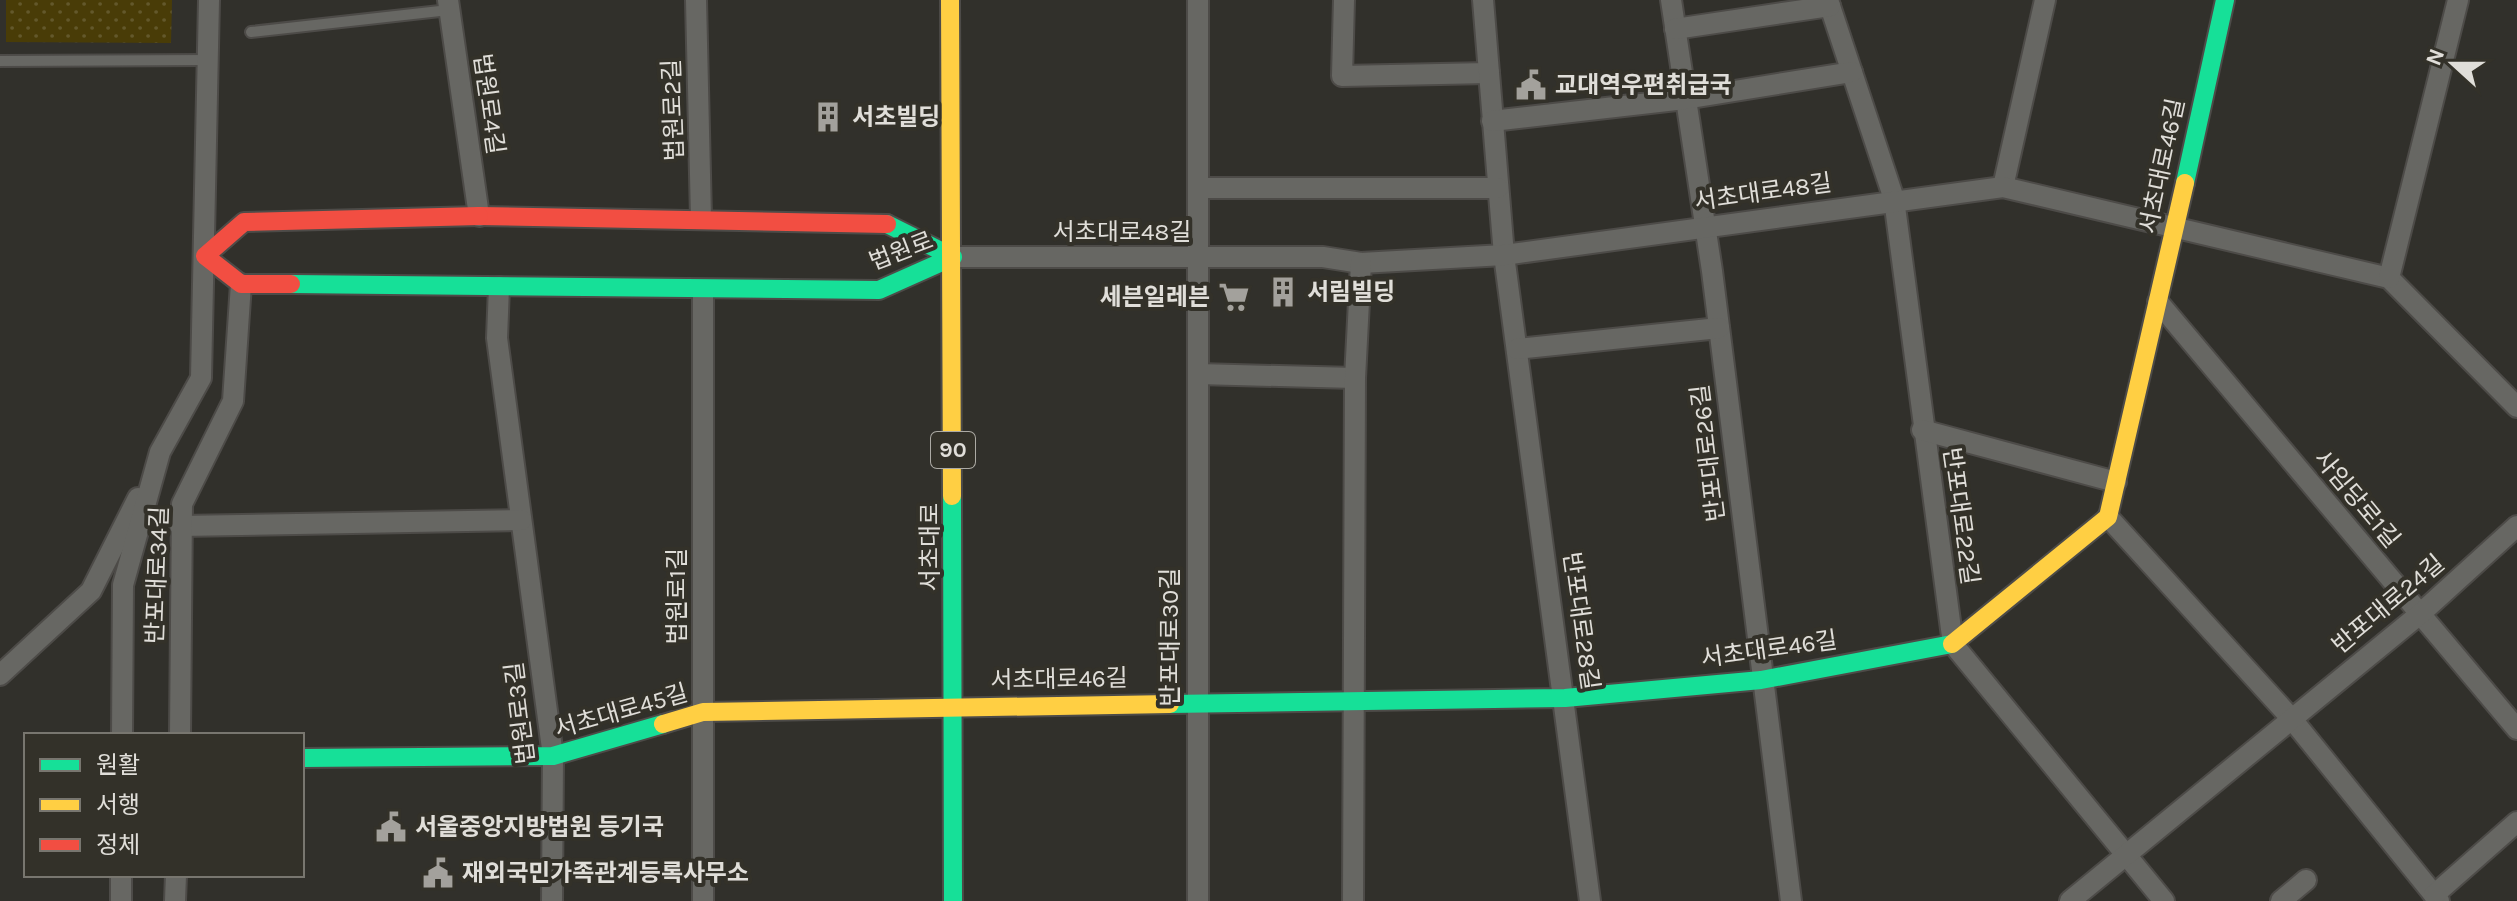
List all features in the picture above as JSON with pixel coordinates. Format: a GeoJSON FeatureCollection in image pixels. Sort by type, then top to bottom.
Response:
{"type":"FeatureCollection","features":[{"type":"Feature","properties":{"kind":"street"},"geometry":{"type":"LineString","coordinates":[[0,675],[91,591],[160,452],[201,378],[209,0]]}},
{"type":"Feature","properties":{"kind":"street","name":"법원로2길"},"geometry":{"type":"LineString","coordinates":[[696,0],[701,218]]}},
{"type":"Feature","properties":{"kind":"street","name":"서초대로"},"geometry":{"type":"LineString","coordinates":[[950,0],[953,901]]}},
{"type":"Feature","properties":{"kind":"street","name":"반포대로30길"},"geometry":{"type":"LineString","coordinates":[[1198,0],[1198,901]]}},
{"type":"Feature","properties":{"kind":"street"},"geometry":{"type":"LineString","coordinates":[[1344,0],[1342,76],[1489,73]]}},
{"type":"Feature","properties":{"kind":"street","name":"반포대로28길"},"geometry":{"type":"LineString","coordinates":[[1483,0],[1504,255],[1590,901]]}},
{"type":"Feature","properties":{"kind":"street","name":"반포대로26길"},"geometry":{"type":"LineString","coordinates":[[1671,0],[1719,328],[1791,901]]}},
{"type":"Feature","properties":{"kind":"street"},"geometry":{"type":"LineString","coordinates":[[2003,187],[2045,0]]}},
{"type":"Feature","properties":{"kind":"street","name":"서초대로46길"},"geometry":{"type":"LineString","coordinates":[[954,706],[1565,698],[1761,680],[1953,644],[2108,517],[2225,0]]}},
{"type":"Feature","properties":{"kind":"street"},"geometry":{"type":"LineString","coordinates":[[2458,0],[2389,278],[2516,403]]}},
{"type":"Feature","properties":{"kind":"street"},"geometry":{"type":"LineString","coordinates":[[1675,29],[1829,3]]}},
{"type":"Feature","properties":{"kind":"street","name":"반포대로22길"},"geometry":{"type":"LineString","coordinates":[[1829,3],[1894,199],[1922,430],[1953,644]]}},
{"type":"Feature","properties":{"kind":"street","name":"법원로4길"},"geometry":{"type":"LineString","coordinates":[[449,5],[479,216]]}},
{"type":"Feature","properties":{"kind":"street"},"geometry":{"type":"LineString","coordinates":[[1492,121],[1685,99],[1852,72]]}},
{"type":"Feature","properties":{"kind":"street","name":"서초대로48길"},"geometry":{"type":"LineString","coordinates":[[953,257],[1323,257],[1361,263],[1504,255],[1894,199],[2003,187],[2389,278]]}},
{"type":"Feature","properties":{"kind":"street"},"geometry":{"type":"LineString","coordinates":[[1198,188],[1498,188]]}},
{"type":"Feature","properties":{"kind":"street","name":"법원로"},"geometry":{"type":"LineString","coordinates":[[205,256],[244,222],[479,216],[888,224],[953,257]]}},
{"type":"Feature","properties":{"kind":"street"},"geometry":{"type":"LineString","coordinates":[[205,256],[241,284]]}},
{"type":"Feature","properties":{"kind":"street","name":"법원로"},"geometry":{"type":"LineString","coordinates":[[241,284],[879,290],[953,257]]}},
{"type":"Feature","properties":{"kind":"street"},"geometry":{"type":"LineString","coordinates":[[1353,901],[1355,378],[1361,263]]}},
{"type":"Feature","properties":{"kind":"street","name":"반포대로34길"},"geometry":{"type":"LineString","coordinates":[[180,733],[182,504],[233,401],[241,284]]}},
{"type":"Feature","properties":{"kind":"street","name":"법원로3길"},"geometry":{"type":"LineString","coordinates":[[499,287],[497,338],[553,756],[552,901]]}},
{"type":"Feature","properties":{"kind":"street","name":"법원로1길"},"geometry":{"type":"LineString","coordinates":[[703,290],[703,901]]}},
{"type":"Feature","properties":{"kind":"street","name":"사임당로1길"},"geometry":{"type":"LineString","coordinates":[[2158,302],[2517,729]]}},
{"type":"Feature","properties":{"kind":"street"},"geometry":{"type":"LineString","coordinates":[[1517,349],[1719,328]]}},
{"type":"Feature","properties":{"kind":"street"},"geometry":{"type":"LineString","coordinates":[[1198,374],[1355,378]]}},
{"type":"Feature","properties":{"kind":"street"},"geometry":{"type":"LineString","coordinates":[[1922,430],[2116,482]]}},
{"type":"Feature","properties":{"kind":"street"},"geometry":{"type":"LineString","coordinates":[[122,733],[123,585],[160,452]]}},
{"type":"Feature","properties":{"kind":"street"},"geometry":{"type":"LineString","coordinates":[[2108,517],[2291,718],[2437,898],[2517,822]]}},
{"type":"Feature","properties":{"kind":"street"},"geometry":{"type":"LineString","coordinates":[[180,526],[521,520]]}},
{"type":"Feature","properties":{"kind":"street","name":"반포대로24길"},"geometry":{"type":"LineString","coordinates":[[2070,901],[2420,614],[2517,526]]}},
{"type":"Feature","properties":{"kind":"street"},"geometry":{"type":"LineString","coordinates":[[1953,644],[2164,901]]}},
{"type":"Feature","properties":{"kind":"street","name":"서초대로45길"},"geometry":{"type":"LineString","coordinates":[[304,758],[553,756],[703,712],[954,706]]}},
{"type":"Feature","properties":{"kind":"street"},"geometry":{"type":"LineString","coordinates":[[121,877],[121,901]]}},
{"type":"Feature","properties":{"kind":"street"},"geometry":{"type":"LineString","coordinates":[[175,901],[176,877]]}},
{"type":"Feature","properties":{"kind":"street"},"geometry":{"type":"LineString","coordinates":[[2281,901],[2306,880]]}},
{"type":"Feature","properties":{"kind":"lane"},"geometry":{"type":"LineString","coordinates":[[251,32],[449,5]]}},
{"type":"Feature","properties":{"kind":"lane"},"geometry":{"type":"LineString","coordinates":[[0,61],[209,60]]}},
{"type":"Feature","properties":{"kind":"shaded area"},"geometry":{"type":"Polygon","coordinates":[[[6,0],[172,0],[171,43],[6,42],[6,0]]]}},
{"type":"Feature","properties":{"kind":"traffic: fast"},"geometry":{"type":"LineString","coordinates":[[2185,183],[2225,0]]}},
{"type":"Feature","properties":{"kind":"traffic: fast"},"geometry":{"type":"LineString","coordinates":[[291,284],[879,290],[953,257],[887,224]]}},
{"type":"Feature","properties":{"kind":"traffic: fast"},"geometry":{"type":"LineString","coordinates":[[952,496],[953,901]]}},
{"type":"Feature","properties":{"kind":"traffic: fast"},"geometry":{"type":"LineString","coordinates":[[1170,704],[1565,698],[1761,680],[1952,644]]}},
{"type":"Feature","properties":{"kind":"traffic: fast"},"geometry":{"type":"LineString","coordinates":[[304,758],[553,756],[663,724]]}},
{"type":"Feature","properties":{"kind":"traffic: slow"},"geometry":{"type":"LineString","coordinates":[[950,0],[952,496]]}},
{"type":"Feature","properties":{"kind":"traffic: slow"},"geometry":{"type":"LineString","coordinates":[[1952,644],[2108,517],[2185,183]]}},
{"type":"Feature","properties":{"kind":"traffic: slow"},"geometry":{"type":"LineString","coordinates":[[663,724],[703,712],[1170,704]]}},
{"type":"Feature","properties":{"kind":"traffic: jam"},"geometry":{"type":"LineString","coordinates":[[479,216],[887,224]]}},
{"type":"Feature","properties":{"kind":"traffic: jam"},"geometry":{"type":"LineString","coordinates":[[291,284],[241,284],[205,256],[244,222],[479,216]]}},
{"type":"Feature","properties":{"kind":"place","name":"교대역우편취급국"},"geometry":{"type":"Point","coordinates":[1531,85]}},
{"type":"Feature","properties":{"kind":"place","name":"서초빌딩"},"geometry":{"type":"Point","coordinates":[828,117]}},
{"type":"Feature","properties":{"kind":"place","name":"서림빌딩"},"geometry":{"type":"Point","coordinates":[1283,292]}},
{"type":"Feature","properties":{"kind":"place","name":"세븐일레븐"},"geometry":{"type":"Point","coordinates":[1234,297]}},
{"type":"Feature","properties":{"kind":"place","name":"서울중앙지방법원 등기국"},"geometry":{"type":"Point","coordinates":[391,827]}},
{"type":"Feature","properties":{"kind":"place","name":"재외국민가족관계등록사무소"},"geometry":{"type":"Point","coordinates":[438,873]}}]}
